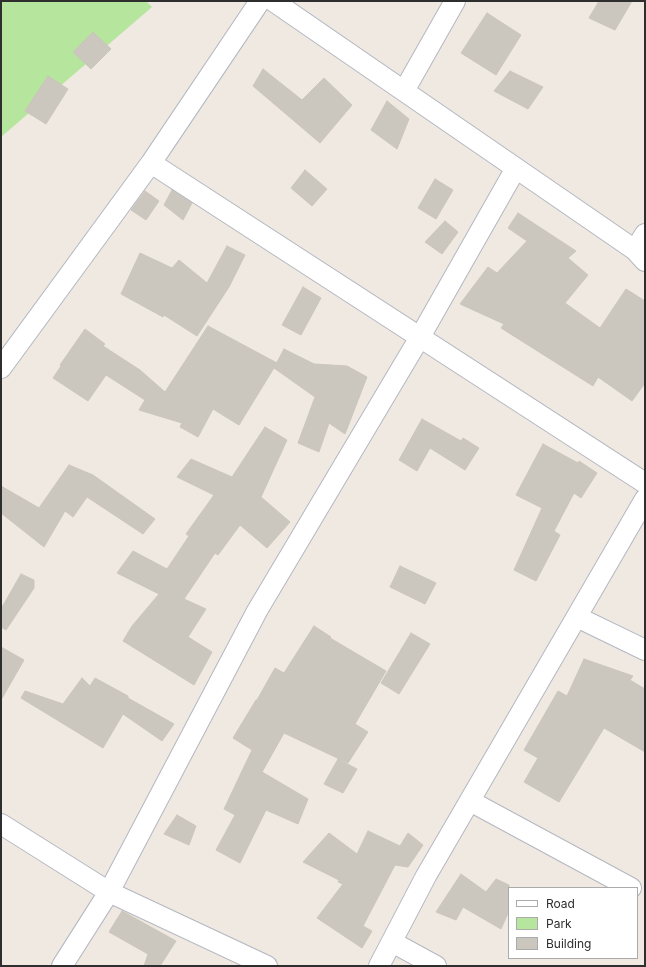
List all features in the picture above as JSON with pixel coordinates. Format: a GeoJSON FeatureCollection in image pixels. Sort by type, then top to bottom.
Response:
{"type":"FeatureCollection","features":[{"type":"Feature","properties":{"kind":"street"},"geometry":{"type":"LineString","coordinates":[[1,368],[151,163],[260,1]]}},
{"type":"Feature","properties":{"kind":"street"},"geometry":{"type":"LineString","coordinates":[[273,1],[516,168],[642,248]]}},
{"type":"Feature","properties":{"kind":"street"},"geometry":{"type":"LineString","coordinates":[[404,92],[455,1]]}},
{"type":"Feature","properties":{"kind":"street"},"geometry":{"type":"LineString","coordinates":[[151,163],[645,483]]}},
{"type":"Feature","properties":{"kind":"street"},"geometry":{"type":"LineString","coordinates":[[62,966],[109,892],[257,610],[420,337],[516,168]]}},
{"type":"Feature","properties":{"kind":"street"},"geometry":{"type":"LineString","coordinates":[[379,966],[426,876],[645,499]]}},
{"type":"Feature","properties":{"kind":"street"},"geometry":{"type":"LineString","coordinates":[[577,616],[645,650]]}},
{"type":"Feature","properties":{"kind":"street"},"geometry":{"type":"LineString","coordinates":[[470,801],[629,887]]}},
{"type":"Feature","properties":{"kind":"street"},"geometry":{"type":"LineString","coordinates":[[1,824],[109,892],[267,966]]}},
{"type":"Feature","properties":{"kind":"street"},"geometry":{"type":"LineString","coordinates":[[392,942],[436,966]]}},
{"type":"Feature","properties":{"kind":"green space"},"geometry":{"type":"Polygon","coordinates":[[[1,1],[146,1],[152,7],[1,137],[1,1]]]}},
{"type":"Feature","properties":{"kind":"building"},"geometry":{"type":"Polygon","coordinates":[[[599,1],[632,1],[615,30],[589,18],[599,1]]]}},
{"type":"Feature","properties":{"kind":"building"},"geometry":{"type":"Polygon","coordinates":[[[487,13],[521,35],[496,75],[461,53],[487,13]]]}},
{"type":"Feature","properties":{"kind":"building"},"geometry":{"type":"Polygon","coordinates":[[[93,32],[111,49],[91,69],[73,52],[93,32]]]}},
{"type":"Feature","properties":{"kind":"building"},"geometry":{"type":"Polygon","coordinates":[[[263,69],[302,100],[324,78],[352,105],[320,143],[253,86],[263,69]]]}},
{"type":"Feature","properties":{"kind":"building"},"geometry":{"type":"Polygon","coordinates":[[[510,71],[543,87],[528,109],[494,91],[510,71]]]}},
{"type":"Feature","properties":{"kind":"building"},"geometry":{"type":"Polygon","coordinates":[[[48,76],[68,89],[46,124],[25,111],[48,76]]]}},
{"type":"Feature","properties":{"kind":"building"},"geometry":{"type":"Polygon","coordinates":[[[387,101],[409,119],[397,149],[371,130],[387,101]]]}},
{"type":"Feature","properties":{"kind":"building"},"geometry":{"type":"Polygon","coordinates":[[[305,170],[327,189],[312,206],[291,188],[305,170]]]}},
{"type":"Feature","properties":{"kind":"building"},"geometry":{"type":"Polygon","coordinates":[[[435,179],[453,190],[436,219],[418,208],[435,179]]]}},
{"type":"Feature","properties":{"kind":"building"},"geometry":{"type":"Polygon","coordinates":[[[172,190],[192,203],[183,220],[164,205],[172,190]]]}},
{"type":"Feature","properties":{"kind":"building"},"geometry":{"type":"Polygon","coordinates":[[[145,191],[159,201],[146,220],[131,210],[145,191]]]}},
{"type":"Feature","properties":{"kind":"building"},"geometry":{"type":"Polygon","coordinates":[[[518,213],[576,251],[568,258],[588,275],[565,303],[600,328],[626,289],[645,301],[645,383],[632,401],[598,377],[593,386],[501,328],[504,324],[460,304],[488,267],[497,273],[527,241],[508,228],[518,213]]]}},
{"type":"Feature","properties":{"kind":"building"},"geometry":{"type":"Polygon","coordinates":[[[445,221],[458,232],[442,254],[425,242],[445,221]]]}},
{"type":"Feature","properties":{"kind":"building"},"geometry":{"type":"Polygon","coordinates":[[[227,246],[245,255],[229,287],[197,336],[164,315],[163,317],[121,294],[140,253],[172,268],[179,260],[207,283],[227,246]]]}},
{"type":"Feature","properties":{"kind":"building"},"geometry":{"type":"Polygon","coordinates":[[[303,287],[321,298],[301,335],[282,325],[303,287]]]}},
{"type":"Feature","properties":{"kind":"building"},"geometry":{"type":"Polygon","coordinates":[[[208,326],[277,363],[239,425],[213,409],[198,437],[180,427],[182,423],[139,410],[145,400],[106,375],[88,401],[53,378],[61,366],[60,365],[85,329],[105,344],[103,346],[140,370],[165,392],[208,326]]]}},
{"type":"Feature","properties":{"kind":"building"},"geometry":{"type":"Polygon","coordinates":[[[284,349],[314,364],[347,366],[367,377],[345,434],[329,423],[319,452],[298,443],[315,397],[274,368],[284,349]]]}},
{"type":"Feature","properties":{"kind":"building"},"geometry":{"type":"Polygon","coordinates":[[[422,419],[461,441],[463,438],[479,448],[465,470],[430,448],[417,471],[399,460],[422,419]]]}},
{"type":"Feature","properties":{"kind":"building"},"geometry":{"type":"Polygon","coordinates":[[[265,427],[287,440],[261,497],[290,522],[267,548],[240,525],[218,555],[215,553],[184,599],[206,609],[188,637],[212,652],[194,685],[123,641],[132,626],[159,594],[117,573],[133,551],[167,569],[189,536],[186,534],[214,495],[177,477],[191,459],[232,477],[265,427]]]}},
{"type":"Feature","properties":{"kind":"building"},"geometry":{"type":"Polygon","coordinates":[[[543,444],[578,463],[579,461],[597,473],[581,498],[574,493],[554,531],[560,535],[536,581],[514,570],[542,508],[516,495],[543,444]]]}},
{"type":"Feature","properties":{"kind":"building"},"geometry":{"type":"Polygon","coordinates":[[[69,465],[93,475],[155,519],[143,534],[87,497],[73,517],[65,511],[44,547],[1,513],[1,486],[39,508],[69,465]]]}},
{"type":"Feature","properties":{"kind":"building"},"geometry":{"type":"Polygon","coordinates":[[[400,566],[436,583],[425,604],[390,587],[400,566]]]}},
{"type":"Feature","properties":{"kind":"building"},"geometry":{"type":"Polygon","coordinates":[[[21,574],[34,580],[34,588],[6,630],[1,627],[1,609],[21,574]]]}},
{"type":"Feature","properties":{"kind":"building"},"geometry":{"type":"Polygon","coordinates":[[[314,626],[331,637],[330,638],[386,671],[355,724],[368,732],[348,763],[284,733],[262,772],[308,799],[298,824],[266,810],[240,863],[216,850],[235,815],[224,809],[252,750],[233,738],[275,668],[284,673],[314,626]]]}},
{"type":"Feature","properties":{"kind":"building"},"geometry":{"type":"Polygon","coordinates":[[[411,633],[430,644],[399,694],[381,683],[411,633]]]}},
{"type":"Feature","properties":{"kind":"building"},"geometry":{"type":"Polygon","coordinates":[[[1,647],[24,660],[1,700],[1,647]]]}},
{"type":"Feature","properties":{"kind":"building"},"geometry":{"type":"Polygon","coordinates":[[[584,659],[633,676],[630,680],[645,689],[645,752],[604,728],[559,802],[524,782],[538,758],[524,750],[558,691],[567,696],[584,659]]]}},
{"type":"Feature","properties":{"kind":"building"},"geometry":{"type":"Polygon","coordinates":[[[82,678],[90,686],[95,678],[174,724],[162,741],[123,714],[103,748],[21,698],[25,691],[63,704],[82,678]]]}},
{"type":"Feature","properties":{"kind":"building"},"geometry":{"type":"Polygon","coordinates":[[[338,759],[357,769],[343,793],[324,784],[338,759]]]}},
{"type":"Feature","properties":{"kind":"building"},"geometry":{"type":"Polygon","coordinates":[[[177,815],[196,826],[189,845],[164,834],[177,815]]]}},
{"type":"Feature","properties":{"kind":"building"},"geometry":{"type":"Polygon","coordinates":[[[368,831],[400,846],[408,833],[423,845],[408,867],[395,865],[363,926],[372,931],[362,948],[317,918],[343,884],[338,882],[339,880],[303,862],[329,833],[357,854],[368,831]]]}},
{"type":"Feature","properties":{"kind":"building"},"geometry":{"type":"Polygon","coordinates":[[[461,874],[486,892],[496,879],[509,885],[508,913],[501,929],[463,907],[456,920],[436,912],[461,874]]]}},
{"type":"Feature","properties":{"kind":"building"},"geometry":{"type":"Polygon","coordinates":[[[122,911],[176,941],[160,966],[144,966],[148,954],[109,932],[122,911]]]}}]}
